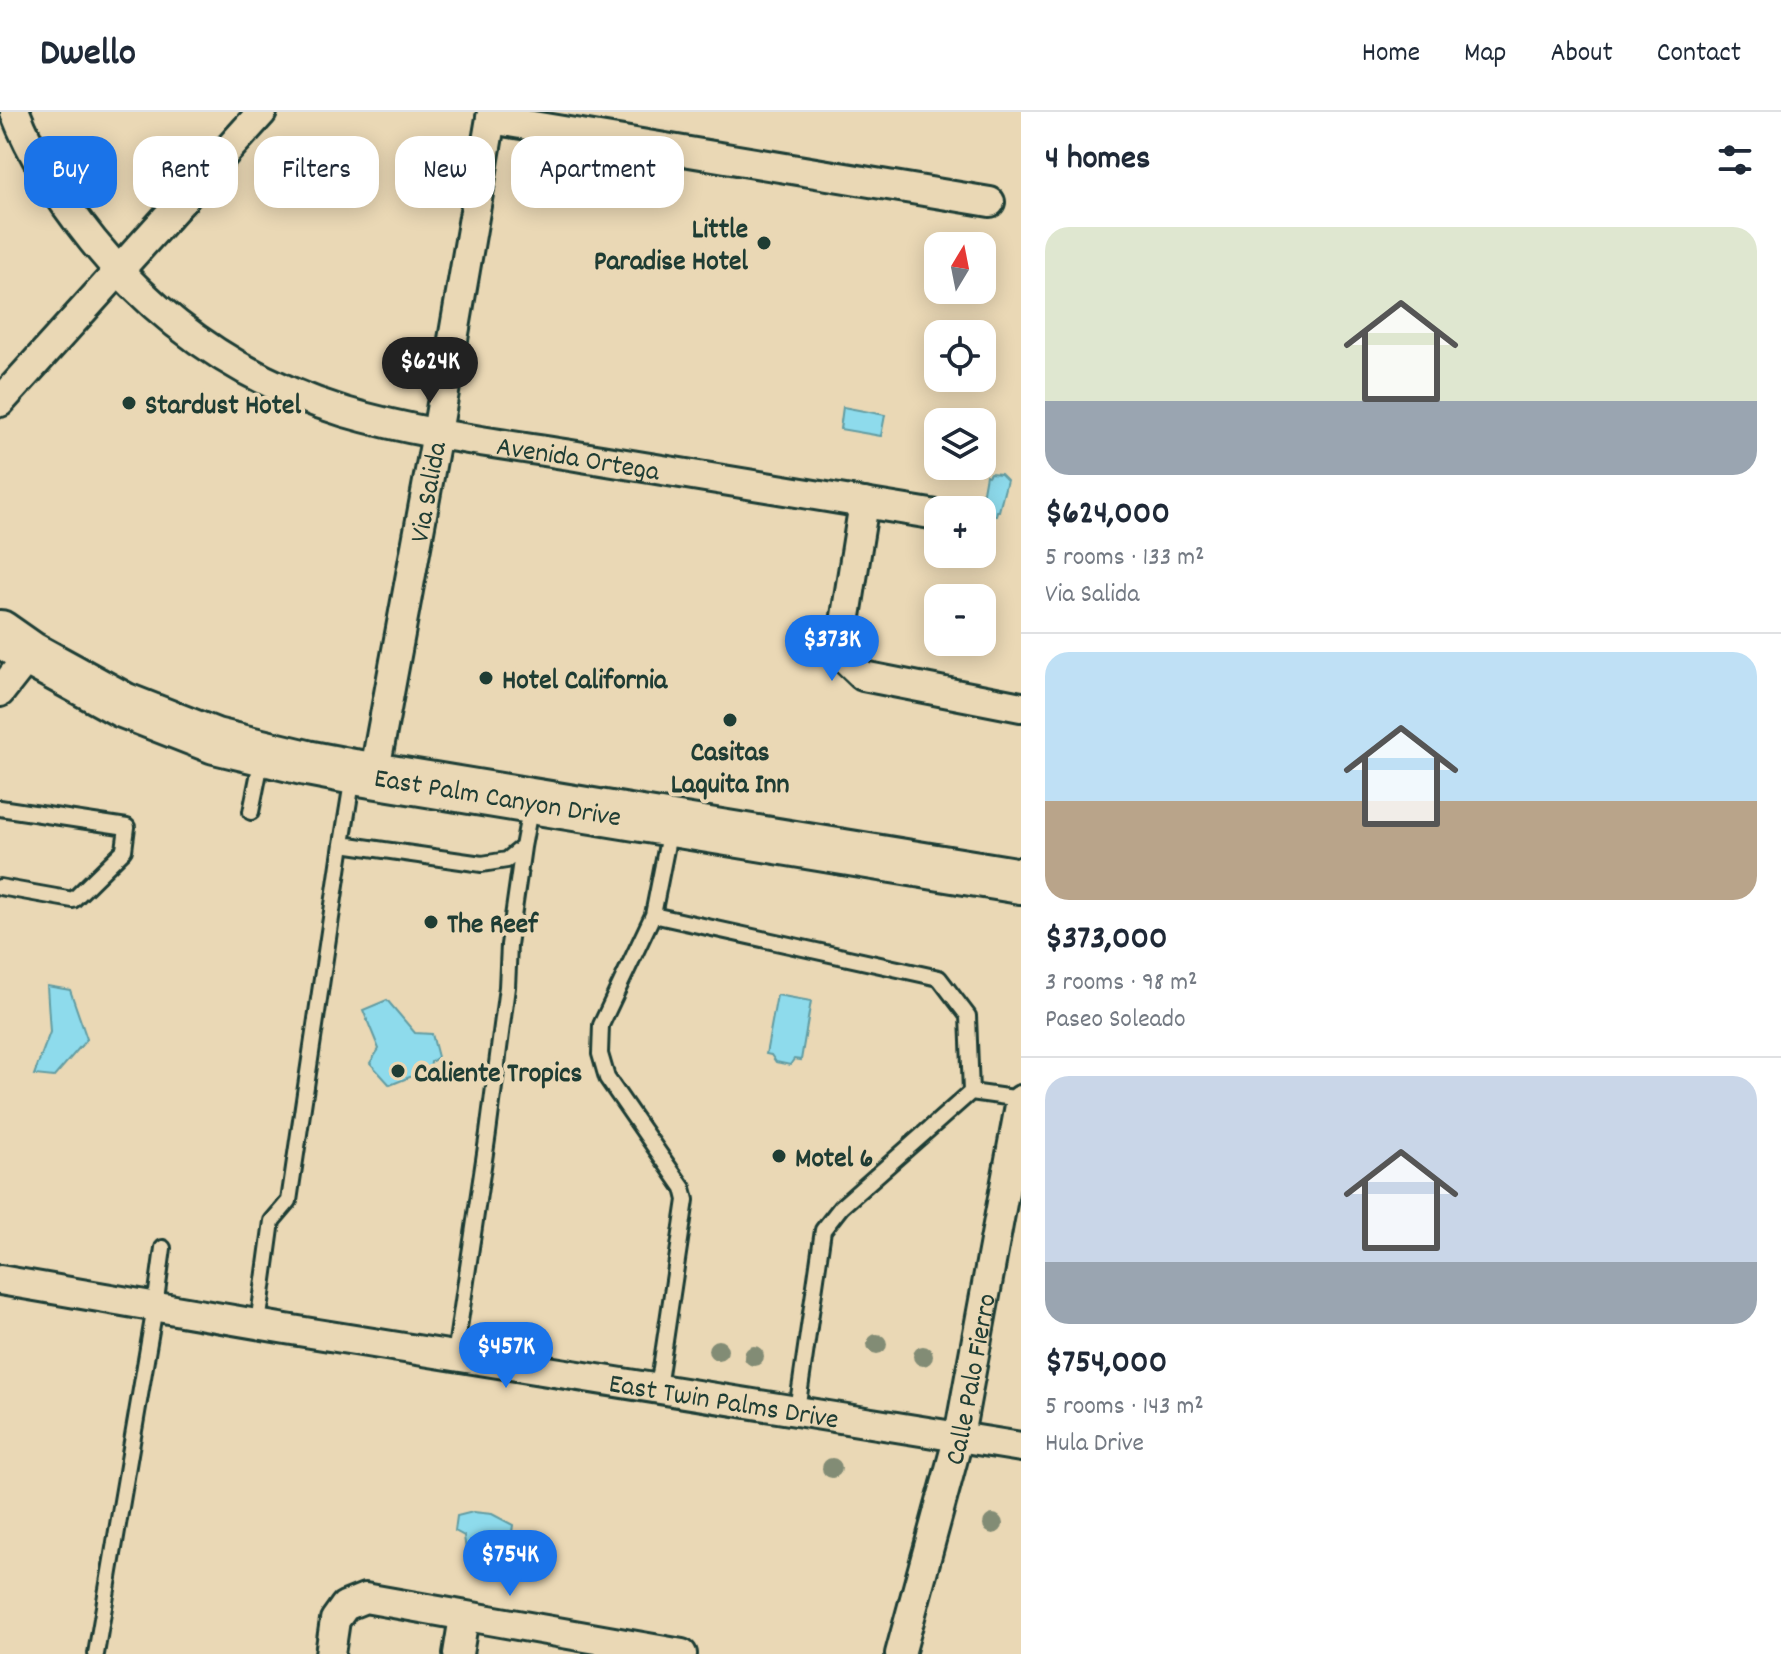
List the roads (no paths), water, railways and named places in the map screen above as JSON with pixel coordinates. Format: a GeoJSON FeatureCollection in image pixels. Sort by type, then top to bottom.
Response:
{"type":"FeatureCollection","features":[{"type":"Feature","properties":{"kind":"main road","name":"East Palm Canyon Drive"},"geometry":{"type":"LineString","coordinates":[[15,643],[123,705],[215,741],[262,753],[364,773],[1021,881]]}},
{"type":"Feature","properties":{"kind":"street","name":"Avenida Ortega"},"geometry":{"type":"LineString","coordinates":[[15,112],[47,178],[118,271],[178,327],[267,382],[347,412],[437,433],[924,513]]}},
{"type":"Feature","properties":{"kind":"street"},"geometry":{"type":"LineString","coordinates":[[1,398],[262,112]]}},
{"type":"Feature","properties":{"kind":"street"},"geometry":{"type":"LineString","coordinates":[[491,115],[990,202]]}},
{"type":"Feature","properties":{"kind":"street","name":"Via Salida"},"geometry":{"type":"LineString","coordinates":[[364,773],[437,433],[491,115]]}},
{"type":"Feature","properties":{"kind":"street"},"geometry":{"type":"LineString","coordinates":[[864,503],[840,654],[863,676],[1021,707]]}},
{"type":"Feature","properties":{"kind":"street"},"geometry":{"type":"LineString","coordinates":[[0,692],[15,643]]}},
{"type":"Feature","properties":{"kind":"street","name":"Calle Palo Fierro"},"geometry":{"type":"LineString","coordinates":[[900,1654],[959,1436],[1021,1100]]}},
{"type":"Feature","properties":{"kind":"street","name":"East Twin Palms Drive"},"geometry":{"type":"LineString","coordinates":[[0,1280],[1021,1447]]}},
{"type":"Feature","properties":{"kind":"street"},"geometry":{"type":"LineString","coordinates":[[330,1654],[335,1620],[345,1606],[365,1598],[667,1653]]}},
{"type":"Feature","properties":{"kind":"street"},"geometry":{"type":"LineString","coordinates":[[458,1654],[464,1617]]}},
{"type":"Feature","properties":{"kind":"lane"},"geometry":{"type":"LineString","coordinates":[[251,812],[262,753]]}},
{"type":"Feature","properties":{"kind":"lane"},"geometry":{"type":"LineString","coordinates":[[258,1324],[272,1221],[289,1201],[342,844],[364,773]]}},
{"type":"Feature","properties":{"kind":"lane"},"geometry":{"type":"LineString","coordinates":[[455,1355],[488,1133],[507,987],[509,945],[531,801]]}},
{"type":"Feature","properties":{"kind":"lane"},"geometry":{"type":"LineString","coordinates":[[0,808],[127,827],[124,850],[73,900],[0,887]]}},
{"type":"Feature","properties":{"kind":"lane"},"geometry":{"type":"LineString","coordinates":[[658,1388],[686,1200],[683,1188],[607,1078],[600,1054],[601,1025],[653,915],[671,824]]}},
{"type":"Feature","properties":{"kind":"lane"},"geometry":{"type":"LineString","coordinates":[[342,844],[482,864],[507,860],[523,847]]}},
{"type":"Feature","properties":{"kind":"lane"},"geometry":{"type":"LineString","coordinates":[[653,915],[939,978],[968,1016],[971,1092]]}},
{"type":"Feature","properties":{"kind":"lane"},"geometry":{"type":"LineString","coordinates":[[971,1092],[1021,1100]]}},
{"type":"Feature","properties":{"kind":"lane"},"geometry":{"type":"LineString","coordinates":[[797,1410],[823,1230],[841,1207],[971,1092]]}},
{"type":"Feature","properties":{"kind":"lane"},"geometry":{"type":"LineString","coordinates":[[96,1654],[163,1248]]}},
{"type":"Feature","properties":{"kind":"water"},"geometry":{"type":"Polygon","coordinates":[[[843,407],[885,415],[881,436],[840,429],[843,407]]]}},
{"type":"Feature","properties":{"kind":"water"},"geometry":{"type":"Polygon","coordinates":[[[996,474],[1007,480],[996,516],[996,496],[982,496],[985,480],[996,480],[996,474]]]}},
{"type":"Feature","properties":{"kind":"water"},"geometry":{"type":"Polygon","coordinates":[[[47,986],[70,990],[87,1039],[54,1077],[34,1075],[50,1032],[47,986]]]}},
{"type":"Feature","properties":{"kind":"water"},"geometry":{"type":"Polygon","coordinates":[[[777,995],[811,1001],[801,1060],[794,1059],[790,1065],[776,1062],[766,1054],[777,995]]]}},
{"type":"Feature","properties":{"kind":"water"},"geometry":{"type":"Polygon","coordinates":[[[387,1000],[415,1033],[432,1034],[438,1057],[431,1062],[430,1069],[390,1085],[370,1063],[379,1049],[363,1010],[387,1000]]]}},
{"type":"Feature","properties":{"kind":"water"},"geometry":{"type":"Polygon","coordinates":[[[473,1512],[492,1514],[513,1525],[511,1540],[498,1542],[485,1567],[468,1565],[464,1536],[455,1531],[457,1516],[473,1512]]]}},
{"type":"Feature","properties":{"kind":"place","name":"Little Paradise Hotel"},"geometry":{"type":"Point","coordinates":[764,243]}},
{"type":"Feature","properties":{"kind":"place","name":"Stardust Hotel"},"geometry":{"type":"Point","coordinates":[129,403]}},
{"type":"Feature","properties":{"kind":"place","name":"Hotel California"},"geometry":{"type":"Point","coordinates":[486,678]}},
{"type":"Feature","properties":{"kind":"place","name":"Casitas Laquita Inn"},"geometry":{"type":"Point","coordinates":[730,720]}},
{"type":"Feature","properties":{"kind":"place","name":"The Reef"},"geometry":{"type":"Point","coordinates":[431,922]}},
{"type":"Feature","properties":{"kind":"place","name":"Caliente Tropics"},"geometry":{"type":"Point","coordinates":[398,1071]}},
{"type":"Feature","properties":{"kind":"place","name":"Motel 6"},"geometry":{"type":"Point","coordinates":[779,1156]}}]}
